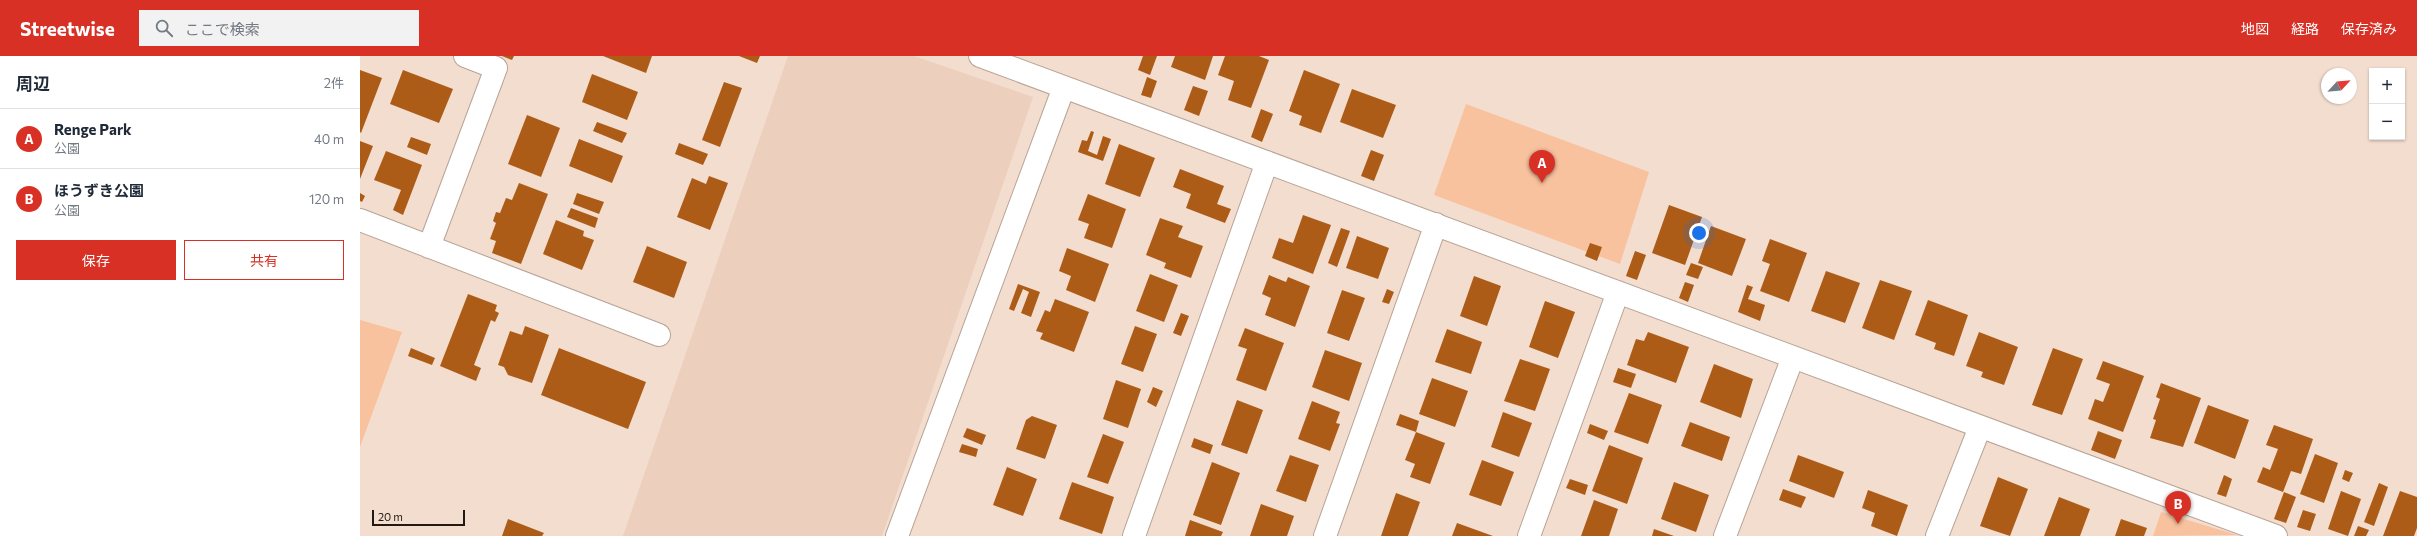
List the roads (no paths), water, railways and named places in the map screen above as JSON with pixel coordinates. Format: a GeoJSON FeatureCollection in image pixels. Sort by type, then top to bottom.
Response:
{"type":"FeatureCollection","features":[{"type":"Feature","properties":{"kind":"street"},"geometry":{"type":"LineString","coordinates":[[429,247],[496,68],[465,56]]}},
{"type":"Feature","properties":{"kind":"street"},"geometry":{"type":"LineString","coordinates":[[980,56],[2276,536]]}},
{"type":"Feature","properties":{"kind":"street"},"geometry":{"type":"LineString","coordinates":[[896,536],[1064,87]]}},
{"type":"Feature","properties":{"kind":"street"},"geometry":{"type":"LineString","coordinates":[[1134,536],[1267,162]]}},
{"type":"Feature","properties":{"kind":"street"},"geometry":{"type":"LineString","coordinates":[[360,220],[659,336]]}},
{"type":"Feature","properties":{"kind":"street"},"geometry":{"type":"LineString","coordinates":[[1325,536],[1436,224]]}},
{"type":"Feature","properties":{"kind":"street"},"geometry":{"type":"LineString","coordinates":[[1529,536],[1618,292]]}},
{"type":"Feature","properties":{"kind":"street"},"geometry":{"type":"LineString","coordinates":[[1725,536],[1793,357]]}},
{"type":"Feature","properties":{"kind":"street"},"geometry":{"type":"LineString","coordinates":[[1937,536],[1980,426]]}},
{"type":"Feature","properties":{"kind":"place","name":"Renge Park"},"geometry":{"type":"Point","coordinates":[1542,183]}},
{"type":"Feature","properties":{"kind":"place","name":"ほうずき公園"},"geometry":{"type":"Point","coordinates":[2178,524]}}]}
